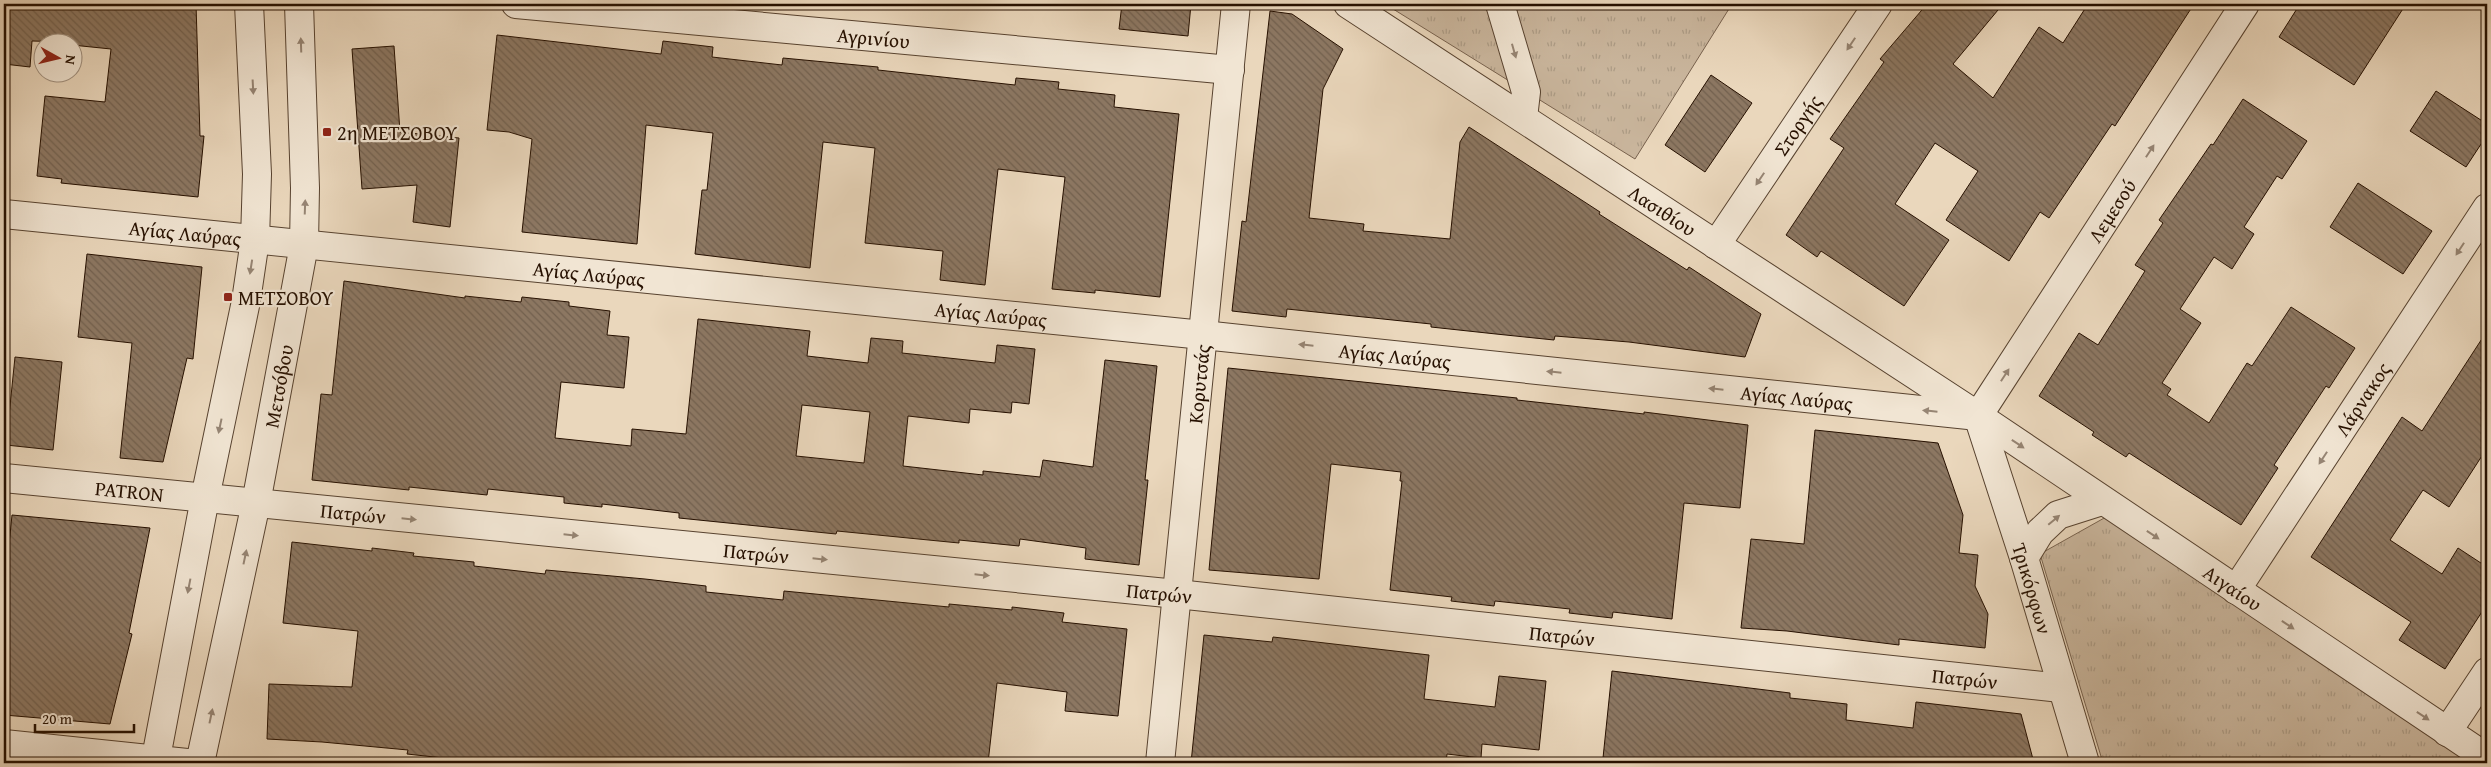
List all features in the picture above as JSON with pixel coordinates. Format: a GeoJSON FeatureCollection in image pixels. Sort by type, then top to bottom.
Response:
{"type":"FeatureCollection","features":[{"type":"Feature","properties":{"kind":"street"},"geometry":{"type":"LineString","coordinates":[[156,762],[206,498],[246,301],[256,240],[256,174],[249,4]]}},
{"type":"Feature","properties":{"kind":"street","name":"Μετσόβου"},"geometry":{"type":"LineString","coordinates":[[200,763],[256,503],[304,245],[305,188],[299,4]]}},
{"type":"Feature","properties":{"kind":"street","name":"Αγρινίου"},"geometry":{"type":"LineString","coordinates":[[516,4],[1230,70]]}},
{"type":"Feature","properties":{"kind":"street","name":"Κορυτσάς"},"geometry":{"type":"LineString","coordinates":[[1160,763],[1236,4]]}},
{"type":"Feature","properties":{"kind":"street","name":"Λασιθίου"},"geometry":{"type":"LineString","coordinates":[[1348,4],[1978,416]]}},
{"type":"Feature","properties":{"kind":"street"},"geometry":{"type":"LineString","coordinates":[[1500,4],[1526,92],[1523,118]]}},
{"type":"Feature","properties":{"kind":"street","name":"Στοργής"},"geometry":{"type":"LineString","coordinates":[[1716,245],[1878,4]]}},
{"type":"Feature","properties":{"kind":"street","name":"Λεμεσού"},"geometry":{"type":"LineString","coordinates":[[1978,416],[2245,4]]}},
{"type":"Feature","properties":{"kind":"street","name":"Λάρνακος"},"geometry":{"type":"LineString","coordinates":[[2236,590],[2487,208]]}},
{"type":"Feature","properties":{"kind":"street","name":"Αγίας Λαύρας"},"geometry":{"type":"LineString","coordinates":[[4,214],[1203,335],[1978,416]]}},
{"type":"Feature","properties":{"kind":"street","name":"Αιγαίου"},"geometry":{"type":"LineString","coordinates":[[1978,416],[2487,758]]}},
{"type":"Feature","properties":{"kind":"street","name":"Τρικόρφων"},"geometry":{"type":"LineString","coordinates":[[1978,416],[2024,558],[2084,763]]}},
{"type":"Feature","properties":{"kind":"street","name":"PATRON"},"geometry":{"type":"LineString","coordinates":[[4,478],[256,503]]}},
{"type":"Feature","properties":{"kind":"street"},"geometry":{"type":"LineString","coordinates":[[2024,558],[2040,532],[2058,515],[2102,501]]}},
{"type":"Feature","properties":{"kind":"street","name":"Πατρών"},"geometry":{"type":"LineString","coordinates":[[256,503],[1177,594],[2061,688]]}},
{"type":"Feature","properties":{"kind":"street"},"geometry":{"type":"LineString","coordinates":[[2448,732],[2487,672]]}},
{"type":"Feature","properties":{"kind":"street"},"geometry":{"type":"LineString","coordinates":[[4,744],[156,762],[187,763]]}},
{"type":"Feature","properties":{"kind":"green space"},"geometry":{"type":"Polygon","coordinates":[[[1385,4],[1732,4],[1635,159],[1385,4]]]}},
{"type":"Feature","properties":{"kind":"green space"},"geometry":{"type":"Polygon","coordinates":[[[2106,517],[2478,763],[2103,763],[2040,554],[2106,517]]]}},
{"type":"Feature","properties":{"kind":"building"},"geometry":{"type":"Polygon","coordinates":[[[4,4],[196,4],[200,136],[204,136],[198,197],[61,183],[62,179],[37,176],[45,96],[105,102],[111,49],[82,46],[82,32],[32,32],[30,67],[4,64],[4,4]]]}},
{"type":"Feature","properties":{"kind":"building"},"geometry":{"type":"Polygon","coordinates":[[[1122,4],[1191,4],[1188,36],[1119,29],[1122,4]]]}},
{"type":"Feature","properties":{"kind":"building"},"geometry":{"type":"Polygon","coordinates":[[[1927,4],[2003,4],[1953,64],[1993,98],[2039,27],[2063,43],[2088,4],[2194,4],[2115,126],[2112,124],[2049,218],[2040,212],[2009,261],[1946,220],[1978,171],[1935,143],[1895,204],[1949,240],[1904,306],[1821,251],[1817,257],[1786,235],[1844,148],[1830,139],[1884,62],[1880,59],[1927,4]]]}},
{"type":"Feature","properties":{"kind":"building"},"geometry":{"type":"Polygon","coordinates":[[[2300,4],[2406,4],[2354,85],[2279,37],[2300,4]]]}},
{"type":"Feature","properties":{"kind":"building"},"geometry":{"type":"Polygon","coordinates":[[[1270,11],[1292,14],[1343,49],[1323,89],[1309,218],[1364,224],[1363,231],[1450,239],[1460,142],[1469,127],[1600,212],[1599,214],[1687,270],[1689,267],[1761,314],[1745,357],[1629,342],[1555,336],[1554,340],[1496,334],[1431,327],[1431,324],[1287,309],[1286,317],[1232,311],[1242,221],[1246,222],[1270,11]]]}},
{"type":"Feature","properties":{"kind":"building"},"geometry":{"type":"Polygon","coordinates":[[[497,35],[661,54],[663,41],[713,47],[712,57],[782,65],[783,58],[878,67],[878,70],[1015,85],[1016,78],[1059,82],[1058,89],[1115,95],[1114,107],[1179,114],[1160,297],[1095,290],[1095,293],[1052,289],[1065,177],[998,169],[985,285],[940,280],[943,251],[865,243],[875,148],[823,142],[810,268],[695,254],[702,190],[707,190],[713,133],[646,125],[637,244],[522,232],[532,139],[509,132],[487,130],[497,35]]]}},
{"type":"Feature","properties":{"kind":"building"},"geometry":{"type":"Polygon","coordinates":[[[394,46],[400,132],[459,138],[450,227],[413,222],[417,185],[362,189],[352,49],[394,46]]]}},
{"type":"Feature","properties":{"kind":"building"},"geometry":{"type":"Polygon","coordinates":[[[1711,75],[1752,103],[1705,172],[1665,145],[1711,75]]]}},
{"type":"Feature","properties":{"kind":"building"},"geometry":{"type":"Polygon","coordinates":[[[2436,91],[2487,124],[2487,135],[2466,167],[2410,131],[2436,91]]]}},
{"type":"Feature","properties":{"kind":"building"},"geometry":{"type":"Polygon","coordinates":[[[2243,99],[2307,141],[2282,179],[2277,176],[2244,227],[2254,234],[2232,269],[2214,257],[2180,309],[2201,323],[2162,383],[2171,389],[2167,395],[2209,423],[2247,363],[2252,366],[2291,307],[2355,348],[2329,388],[2326,386],[2274,465],[2278,468],[2241,525],[2129,453],[2126,457],[2092,435],[2094,432],[2039,396],[2079,333],[2098,345],[2145,271],[2135,265],[2163,223],[2159,220],[2211,144],[2213,145],[2243,99]]]}},
{"type":"Feature","properties":{"kind":"building"},"geometry":{"type":"Polygon","coordinates":[[[2358,183],[2432,231],[2403,274],[2330,227],[2358,183]]]}},
{"type":"Feature","properties":{"kind":"building"},"geometry":{"type":"Polygon","coordinates":[[[87,254],[202,267],[193,359],[187,358],[163,462],[120,458],[132,343],[78,337],[87,254]]]}},
{"type":"Feature","properties":{"kind":"building"},"geometry":{"type":"Polygon","coordinates":[[[344,281],[465,298],[465,296],[521,302],[522,297],[569,302],[569,306],[610,311],[607,335],[629,337],[624,388],[561,382],[555,438],[631,446],[632,429],[686,434],[698,319],[810,331],[807,356],[868,363],[871,338],[903,341],[902,353],[995,363],[997,345],[1035,349],[1029,404],[1012,402],[1011,413],[970,409],[969,423],[908,416],[903,466],[983,475],[983,471],[1040,477],[1043,460],[1093,467],[1105,360],[1157,366],[1145,480],[1148,480],[1139,565],[1085,559],[1086,548],[1020,539],[1019,546],[959,540],[959,543],[837,531],[836,534],[679,518],[679,513],[602,504],[602,507],[564,503],[564,497],[488,489],[487,495],[409,487],[409,490],[312,480],[321,394],[332,395],[344,281]],[[802,405],[796,456],[864,463],[870,412],[802,405]]]}},
{"type":"Feature","properties":{"kind":"building"},"geometry":{"type":"Polygon","coordinates":[[[2487,331],[2487,448],[2449,507],[2423,490],[2390,540],[2442,574],[2458,548],[2487,567],[2487,604],[2445,669],[2399,640],[2411,622],[2311,557],[2402,417],[2422,431],[2487,331]]]}},
{"type":"Feature","properties":{"kind":"building"},"geometry":{"type":"Polygon","coordinates":[[[15,357],[62,362],[53,450],[6,445],[15,357]]]}},
{"type":"Feature","properties":{"kind":"building"},"geometry":{"type":"Polygon","coordinates":[[[1228,368],[1517,398],[1517,400],[1644,414],[1644,412],[1748,425],[1740,508],[1684,503],[1672,619],[1613,612],[1612,618],[1569,613],[1570,609],[1495,601],[1494,606],[1451,601],[1452,597],[1390,590],[1402,481],[1400,481],[1401,472],[1331,464],[1319,579],[1209,570],[1228,368]]]}},
{"type":"Feature","properties":{"kind":"building"},"geometry":{"type":"Polygon","coordinates":[[[1815,430],[1938,443],[1963,515],[1959,553],[1978,555],[1975,586],[1988,614],[1985,648],[1899,639],[1899,645],[1787,631],[1741,628],[1751,539],[1804,544],[1815,430]]]}},
{"type":"Feature","properties":{"kind":"building"},"geometry":{"type":"Polygon","coordinates":[[[12,515],[150,528],[129,633],[132,634],[110,724],[4,715],[4,594],[12,515]]]}},
{"type":"Feature","properties":{"kind":"building"},"geometry":{"type":"Polygon","coordinates":[[[292,542],[372,551],[372,548],[414,553],[413,556],[474,562],[474,566],[545,574],[546,570],[706,586],[706,592],[783,600],[784,591],[949,607],[949,604],[1012,610],[1012,607],[1064,613],[1062,622],[1127,629],[1118,716],[1065,711],[1067,692],[997,683],[988,763],[489,763],[407,754],[408,750],[267,739],[269,684],[352,687],[358,631],[283,623],[292,542]]]}},
{"type":"Feature","properties":{"kind":"building"},"geometry":{"type":"Polygon","coordinates":[[[1204,635],[1272,642],[1273,637],[1429,655],[1424,699],[1495,707],[1499,676],[1546,681],[1539,750],[1482,744],[1481,758],[1447,754],[1446,763],[1191,763],[1204,635]]]}},
{"type":"Feature","properties":{"kind":"building"},"geometry":{"type":"Polygon","coordinates":[[[1612,671],[1790,693],[1790,698],[1847,704],[1846,720],[1913,728],[1916,702],[2021,714],[2034,763],[1645,763],[1603,758],[1612,671]]]}},
{"type":"Feature","properties":{"kind":"place","name":"2η ΜΕΤΣΟΒΟΥ"},"geometry":{"type":"Point","coordinates":[327,132]}},
{"type":"Feature","properties":{"kind":"place","name":"ΜΕΤΣΟΒΟΥ"},"geometry":{"type":"Point","coordinates":[228,297]}}]}
